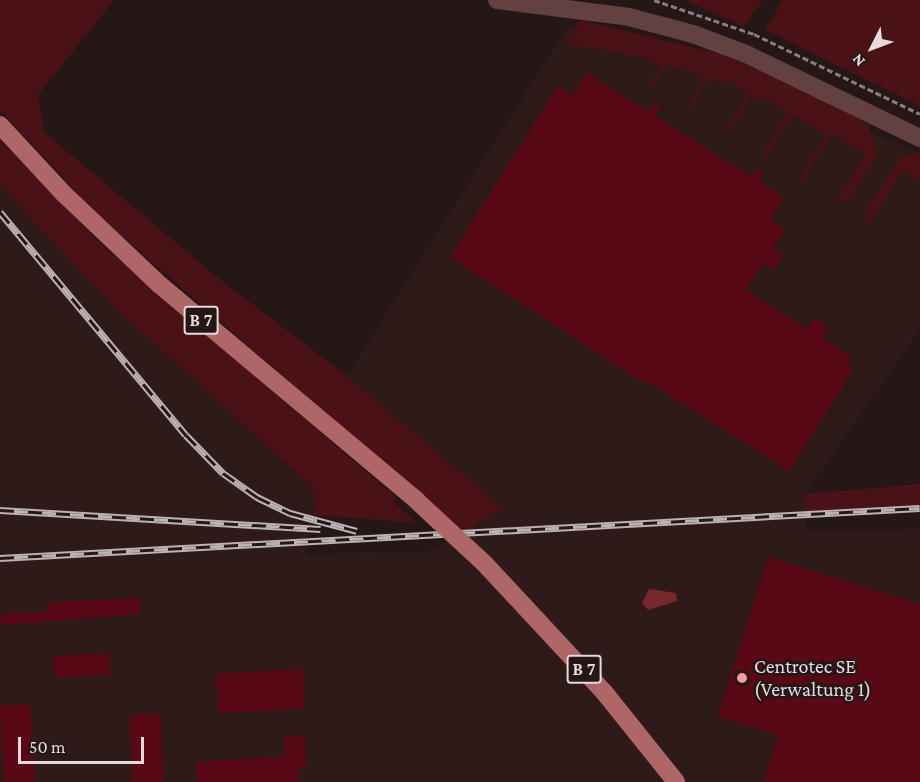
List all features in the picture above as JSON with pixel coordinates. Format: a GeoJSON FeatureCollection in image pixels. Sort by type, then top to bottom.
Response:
{"type":"FeatureCollection","features":[{"type":"Feature","properties":{"kind":"main road","name":"B 7"},"geometry":{"type":"LineString","coordinates":[[0,125],[64,194],[160,285],[417,501],[484,563],[604,692],[676,782]]}},
{"type":"Feature","properties":{"kind":"street"},"geometry":{"type":"LineString","coordinates":[[497,0],[630,17],[685,31],[746,54],[920,138]]}},
{"type":"Feature","properties":{"kind":"path"},"geometry":{"type":"LineString","coordinates":[[654,0],[754,34],[920,114]]}},
{"type":"Feature","properties":{"kind":"shaded area"},"geometry":{"type":"Polygon","coordinates":[[[0,0],[114,0],[38,95],[44,132],[217,277],[347,376],[503,508],[462,533],[96,213],[0,110],[0,0]]]}},
{"type":"Feature","properties":{"kind":"shaded area"},"geometry":{"type":"Polygon","coordinates":[[[685,0],[763,0],[744,27],[685,0]]]}},
{"type":"Feature","properties":{"kind":"shaded area"},"geometry":{"type":"Polygon","coordinates":[[[783,0],[920,0],[920,106],[765,30],[783,0]]]}},
{"type":"Feature","properties":{"kind":"shaded area"},"geometry":{"type":"Polygon","coordinates":[[[581,20],[720,54],[842,107],[868,125],[879,152],[849,200],[836,203],[866,154],[832,134],[802,181],[799,179],[826,135],[793,115],[766,157],[762,154],[788,112],[766,98],[762,103],[752,96],[728,133],[725,130],[748,94],[725,79],[722,84],[710,77],[690,109],[687,107],[704,80],[682,65],[678,71],[667,64],[653,86],[650,83],[660,67],[637,53],[634,59],[622,52],[565,45],[581,20]]]}},
{"type":"Feature","properties":{"kind":"shaded area"},"geometry":{"type":"Polygon","coordinates":[[[568,26],[700,54],[920,154],[920,329],[805,494],[806,531],[920,529],[920,782],[0,782],[0,186],[114,307],[313,489],[314,515],[306,554],[431,551],[502,508],[347,376],[568,26]]]}},
{"type":"Feature","properties":{"kind":"shaded area"},"geometry":{"type":"Polygon","coordinates":[[[0,140],[100,243],[397,498],[394,502],[417,523],[314,515],[313,488],[114,307],[0,186],[0,140]]]}},
{"type":"Feature","properties":{"kind":"shaded area"},"geometry":{"type":"Polygon","coordinates":[[[920,152],[920,181],[903,171],[870,224],[865,217],[866,211],[900,157],[920,152]]]}},
{"type":"Feature","properties":{"kind":"shaded area"},"geometry":{"type":"Polygon","coordinates":[[[920,484],[920,506],[805,513],[805,494],[920,484]]]}},
{"type":"Feature","properties":{"kind":"shaded area"},"geometry":{"type":"Polygon","coordinates":[[[649,589],[676,593],[677,601],[648,610],[642,603],[649,589]]]}},
{"type":"Feature","properties":{"kind":"building"},"geometry":{"type":"Polygon","coordinates":[[[587,73],[647,111],[652,104],[660,108],[655,116],[752,177],[757,170],[764,174],[760,182],[784,197],[770,220],[785,229],[772,249],[783,255],[774,270],[763,263],[746,290],[807,329],[813,318],[828,327],[822,338],[853,358],[847,363],[853,370],[789,471],[645,380],[643,383],[450,257],[558,86],[572,96],[587,73]]]}},
{"type":"Feature","properties":{"kind":"building"},"geometry":{"type":"Polygon","coordinates":[[[768,557],[920,604],[920,782],[763,782],[778,735],[718,717],[768,557]]]}},
{"type":"Feature","properties":{"kind":"building"},"geometry":{"type":"Polygon","coordinates":[[[139,598],[140,614],[1,625],[1,614],[48,612],[48,602],[139,598]]]}},
{"type":"Feature","properties":{"kind":"building"},"geometry":{"type":"Polygon","coordinates":[[[109,653],[110,675],[55,678],[54,656],[109,653]]]}},
{"type":"Feature","properties":{"kind":"building"},"geometry":{"type":"Polygon","coordinates":[[[303,669],[305,709],[218,713],[216,674],[303,669]]]}},
{"type":"Feature","properties":{"kind":"building"},"geometry":{"type":"Polygon","coordinates":[[[31,704],[35,782],[4,782],[0,706],[31,704]]]}},
{"type":"Feature","properties":{"kind":"building"},"geometry":{"type":"Polygon","coordinates":[[[160,713],[164,782],[133,782],[129,715],[160,713]]]}},
{"type":"Feature","properties":{"kind":"building"},"geometry":{"type":"Polygon","coordinates":[[[305,736],[307,769],[298,769],[299,782],[197,782],[196,762],[285,756],[284,737],[305,736]]]}},
{"type":"Feature","properties":{"kind":"railway"},"geometry":{"type":"LineString","coordinates":[[0,212],[186,435],[223,473],[257,497],[290,513],[357,531]]}},
{"type":"Feature","properties":{"kind":"railway"},"geometry":{"type":"LineString","coordinates":[[0,558],[920,508]]}},
{"type":"Feature","properties":{"kind":"railway"},"geometry":{"type":"LineString","coordinates":[[0,510],[320,529]]}},
{"type":"Feature","properties":{"kind":"place","name":"Centrotec SE (Verwaltung 1)"},"geometry":{"type":"Point","coordinates":[742,678]}}]}
